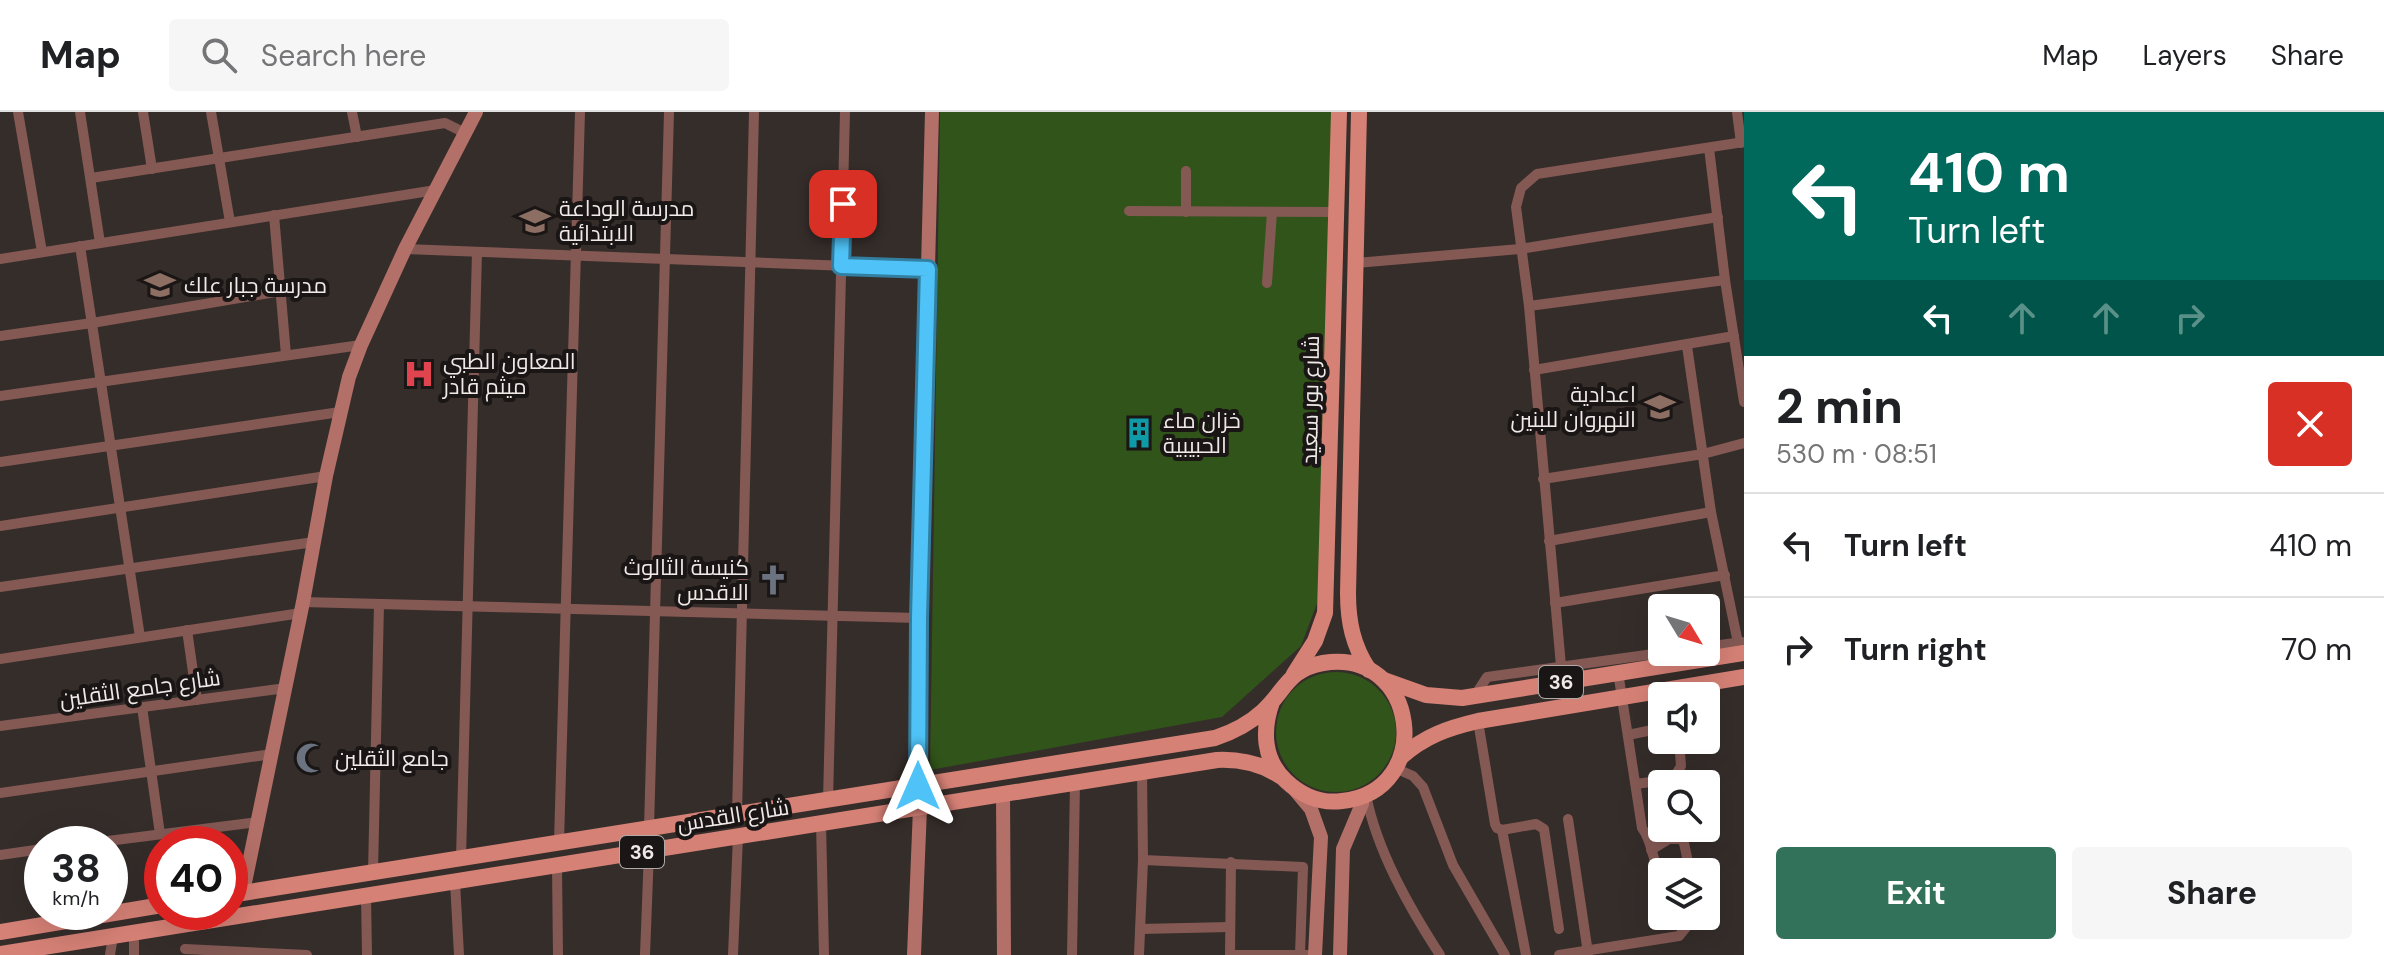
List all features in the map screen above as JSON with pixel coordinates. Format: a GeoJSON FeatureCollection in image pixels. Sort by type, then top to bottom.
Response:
{"type":"FeatureCollection","features":[{"type":"Feature","properties":{"kind":"main road","name":"شارع بور سعيد"},"geometry":{"type":"LineString","coordinates":[[1290,679],[1315,641],[1325,613],[1339,112]]}},
{"type":"Feature","properties":{"kind":"main road","name":"شارع بور سعيد"},"geometry":{"type":"LineString","coordinates":[[1359,112],[1348,608],[1358,654],[1375,674]]}},
{"type":"Feature","properties":{"kind":"main road"},"geometry":{"type":"LineString","coordinates":[[1334,319],[1355,320]]}},
{"type":"Feature","properties":{"kind":"main road","name":"36"},"geometry":{"type":"LineString","coordinates":[[1375,674],[1426,695],[1474,697],[1742,646]]}},
{"type":"Feature","properties":{"kind":"main road"},"geometry":{"type":"LineString","coordinates":[[1345,662],[1375,674],[1393,691],[1405,723],[1405,740],[1398,762],[1387,779],[1364,796],[1335,802],[1295,790],[1281,777],[1267,749],[1265,733],[1272,702],[1290,679],[1320,663],[1345,662]]}},
{"type":"Feature","properties":{"kind":"main road","name":"36"},"geometry":{"type":"LineString","coordinates":[[1398,762],[1433,734],[1452,727],[1744,677]]}},
{"type":"Feature","properties":{"kind":"main road","name":"شارع القدس"},"geometry":{"type":"LineString","coordinates":[[248,892],[1215,738],[1246,724],[1272,702]]}},
{"type":"Feature","properties":{"kind":"main road","name":"شارع القدس"},"geometry":{"type":"LineString","coordinates":[[248,915],[1227,760],[1255,764],[1281,777]]}},
{"type":"Feature","properties":{"kind":"main road"},"geometry":{"type":"LineString","coordinates":[[774,809],[788,829]]}},
{"type":"Feature","properties":{"kind":"main road"},"geometry":{"type":"LineString","coordinates":[[765,833],[774,824],[774,809]]}},
{"type":"Feature","properties":{"kind":"main road"},"geometry":{"type":"LineString","coordinates":[[506,851],[509,873]]}},
{"type":"Feature","properties":{"kind":"main road"},"geometry":{"type":"LineString","coordinates":[[0,932],[24,926]]}},
{"type":"Feature","properties":{"kind":"main road","name":"شارع القدس"},"geometry":{"type":"LineString","coordinates":[[0,954],[158,930]]}},
{"type":"Feature","properties":{"kind":"street"},"geometry":{"type":"LineString","coordinates":[[18,112],[42,252]]}},
{"type":"Feature","properties":{"kind":"street"},"geometry":{"type":"LineString","coordinates":[[80,112],[100,243]]}},
{"type":"Feature","properties":{"kind":"street"},"geometry":{"type":"LineString","coordinates":[[143,112],[152,169]]}},
{"type":"Feature","properties":{"kind":"street"},"geometry":{"type":"LineString","coordinates":[[211,112],[230,222]]}},
{"type":"Feature","properties":{"kind":"street"},"geometry":{"type":"LineString","coordinates":[[352,112],[357,137]]}},
{"type":"Feature","properties":{"kind":"street"},"geometry":{"type":"LineString","coordinates":[[248,856],[286,688],[340,412],[361,345],[405,249],[476,112]]}},
{"type":"Feature","properties":{"kind":"street"},"geometry":{"type":"LineString","coordinates":[[559,842],[580,112]]}},
{"type":"Feature","properties":{"kind":"street"},"geometry":{"type":"LineString","coordinates":[[649,828],[669,112]]}},
{"type":"Feature","properties":{"kind":"street"},"geometry":{"type":"LineString","coordinates":[[737,814],[754,112]]}},
{"type":"Feature","properties":{"kind":"street"},"geometry":{"type":"LineString","coordinates":[[828,801],[845,112]]}},
{"type":"Feature","properties":{"kind":"street"},"geometry":{"type":"LineString","coordinates":[[918,786],[919,618],[932,112]]}},
{"type":"Feature","properties":{"kind":"street"},"geometry":{"type":"LineString","coordinates":[[1561,666],[1529,306],[1516,207],[1521,188],[1537,174],[1742,143],[1737,112]]}},
{"type":"Feature","properties":{"kind":"street"},"geometry":{"type":"LineString","coordinates":[[91,178],[445,123],[465,133]]}},
{"type":"Feature","properties":{"kind":"street"},"geometry":{"type":"LineString","coordinates":[[1709,148],[1744,402]]}},
{"type":"Feature","properties":{"kind":"street"},"geometry":{"type":"LineString","coordinates":[[1186,171],[1186,212]]}},
{"type":"Feature","properties":{"kind":"street"},"geometry":{"type":"LineString","coordinates":[[0,259],[436,190]]}},
{"type":"Feature","properties":{"kind":"street"},"geometry":{"type":"LineString","coordinates":[[1129,211],[1337,212]]}},
{"type":"Feature","properties":{"kind":"street"},"geometry":{"type":"LineString","coordinates":[[1267,283],[1272,212]]}},
{"type":"Feature","properties":{"kind":"street"},"geometry":{"type":"LineString","coordinates":[[274,215],[286,355]]}},
{"type":"Feature","properties":{"kind":"street"},"geometry":{"type":"LineString","coordinates":[[1356,263],[1520,249],[1718,217]]}},
{"type":"Feature","properties":{"kind":"street"},"geometry":{"type":"LineString","coordinates":[[80,246],[140,637]]}},
{"type":"Feature","properties":{"kind":"street"},"geometry":{"type":"LineString","coordinates":[[405,249],[928,269]]}},
{"type":"Feature","properties":{"kind":"street"},"geometry":{"type":"LineString","coordinates":[[461,858],[477,252]]}},
{"type":"Feature","properties":{"kind":"street"},"geometry":{"type":"LineString","coordinates":[[1529,306],[1725,280]]}},
{"type":"Feature","properties":{"kind":"street"},"geometry":{"type":"LineString","coordinates":[[0,336],[281,291]]}},
{"type":"Feature","properties":{"kind":"street"},"geometry":{"type":"LineString","coordinates":[[1534,370],[1734,336]]}},
{"type":"Feature","properties":{"kind":"street"},"geometry":{"type":"LineString","coordinates":[[0,396],[361,345]]}},
{"type":"Feature","properties":{"kind":"street"},"geometry":{"type":"LineString","coordinates":[[1687,346],[1711,512],[1742,646],[1720,647]]}},
{"type":"Feature","properties":{"kind":"street"},"geometry":{"type":"LineString","coordinates":[[0,462],[340,412]]}},
{"type":"Feature","properties":{"kind":"street"},"geometry":{"type":"LineString","coordinates":[[1543,479],[1703,454],[1744,443]]}},
{"type":"Feature","properties":{"kind":"street"},"geometry":{"type":"LineString","coordinates":[[0,526],[326,476]]}},
{"type":"Feature","properties":{"kind":"street"},"geometry":{"type":"LineString","coordinates":[[1549,541],[1711,512]]}},
{"type":"Feature","properties":{"kind":"street"},"geometry":{"type":"LineString","coordinates":[[0,587],[314,542]]}},
{"type":"Feature","properties":{"kind":"street"},"geometry":{"type":"LineString","coordinates":[[1555,603],[1725,575]]}},
{"type":"Feature","properties":{"kind":"street"},"geometry":{"type":"LineString","coordinates":[[0,659],[187,630],[302,608],[379,604],[919,618]]}},
{"type":"Feature","properties":{"kind":"street"},"geometry":{"type":"LineString","coordinates":[[373,872],[379,604]]}},
{"type":"Feature","properties":{"kind":"street"},"geometry":{"type":"LineString","coordinates":[[187,630],[197,700]]}},
{"type":"Feature","properties":{"kind":"street"},"geometry":{"type":"LineString","coordinates":[[1474,697],[1487,677],[1648,655]]}},
{"type":"Feature","properties":{"kind":"street"},"geometry":{"type":"LineString","coordinates":[[1618,672],[1642,828],[1648,835],[1654,858]]}},
{"type":"Feature","properties":{"kind":"street","name":"شارع جامع الثقلين"},"geometry":{"type":"LineString","coordinates":[[0,726],[286,688]]}},
{"type":"Feature","properties":{"kind":"street"},"geometry":{"type":"LineString","coordinates":[[142,707],[159,826]]}},
{"type":"Feature","properties":{"kind":"street"},"geometry":{"type":"LineString","coordinates":[[1478,721],[1497,828],[1502,830],[1536,824],[1544,829],[1559,929]]}},
{"type":"Feature","properties":{"kind":"street"},"geometry":{"type":"LineString","coordinates":[[1628,735],[1648,731]]}},
{"type":"Feature","properties":{"kind":"street"},"geometry":{"type":"LineString","coordinates":[[0,793],[272,754]]}},
{"type":"Feature","properties":{"kind":"street"},"geometry":{"type":"LineString","coordinates":[[1636,784],[1673,779],[1681,766],[1680,754]]}},
{"type":"Feature","properties":{"kind":"street"},"geometry":{"type":"LineString","coordinates":[[1398,762],[1423,787],[1453,865],[1505,955]]}},
{"type":"Feature","properties":{"kind":"street"},"geometry":{"type":"LineString","coordinates":[[1139,955],[1143,860],[1142,772]]}},
{"type":"Feature","properties":{"kind":"street"},"geometry":{"type":"LineString","coordinates":[[1072,955],[1075,783]]}},
{"type":"Feature","properties":{"kind":"street"},"geometry":{"type":"LineString","coordinates":[[1231,862],[1231,955],[1316,955],[1321,837],[1311,809],[1295,790]]}},
{"type":"Feature","properties":{"kind":"street"},"geometry":{"type":"LineString","coordinates":[[1003,794],[1004,955]]}},
{"type":"Feature","properties":{"kind":"street"},"geometry":{"type":"LineString","coordinates":[[1340,955],[1343,849],[1364,796]]}},
{"type":"Feature","properties":{"kind":"street"},"geometry":{"type":"LineString","coordinates":[[1364,796],[1373,827],[1440,955]]}},
{"type":"Feature","properties":{"kind":"street"},"geometry":{"type":"LineString","coordinates":[[914,955],[920,808]]}},
{"type":"Feature","properties":{"kind":"street"},"geometry":{"type":"LineString","coordinates":[[1568,819],[1588,952]]}},
{"type":"Feature","properties":{"kind":"street"},"geometry":{"type":"LineString","coordinates":[[225,826],[258,822]]}},
{"type":"Feature","properties":{"kind":"street"},"geometry":{"type":"LineString","coordinates":[[821,823],[824,955]]}},
{"type":"Feature","properties":{"kind":"street"},"geometry":{"type":"LineString","coordinates":[[1502,830],[1526,955]]}},
{"type":"Feature","properties":{"kind":"street"},"geometry":{"type":"LineString","coordinates":[[733,955],[738,836]]}},
{"type":"Feature","properties":{"kind":"street"},"geometry":{"type":"LineString","coordinates":[[1651,850],[1669,839],[1681,839],[1687,858]]}},
{"type":"Feature","properties":{"kind":"street"},"geometry":{"type":"LineString","coordinates":[[645,955],[649,851]]}},
{"type":"Feature","properties":{"kind":"street"},"geometry":{"type":"LineString","coordinates":[[0,855],[24,852]]}},
{"type":"Feature","properties":{"kind":"street"},"geometry":{"type":"LineString","coordinates":[[1143,860],[1303,867],[1300,955]]}},
{"type":"Feature","properties":{"kind":"street"},"geometry":{"type":"LineString","coordinates":[[557,867],[558,955]]}},
{"type":"Feature","properties":{"kind":"street"},"geometry":{"type":"LineString","coordinates":[[455,882],[459,955]]}},
{"type":"Feature","properties":{"kind":"street"},"geometry":{"type":"LineString","coordinates":[[366,896],[367,955]]}},
{"type":"Feature","properties":{"kind":"street"},"geometry":{"type":"LineString","coordinates":[[1140,929],[1230,927]]}},
{"type":"Feature","properties":{"kind":"street"},"geometry":{"type":"LineString","coordinates":[[187,930],[185,952],[307,955]]}},
{"type":"Feature","properties":{"kind":"street"},"geometry":{"type":"LineString","coordinates":[[1559,955],[1679,936],[1684,930]]}},
{"type":"Feature","properties":{"kind":"street"},"geometry":{"type":"LineString","coordinates":[[134,934],[134,955]]}},
{"type":"Feature","properties":{"kind":"street"},"geometry":{"type":"LineString","coordinates":[[110,955],[113,936]]}},
{"type":"Feature","properties":{"kind":"green space"},"geometry":{"type":"Polygon","coordinates":[[[940,112],[1340,112],[1328,574],[1301,646],[1222,717],[930,770],[940,112]]]}},
{"type":"Feature","properties":{"kind":"green space"},"geometry":{"type":"Polygon","coordinates":[[[1336,672],[1359,676],[1378,690],[1392,709],[1396,732],[1392,755],[1378,774],[1359,788],[1336,792],[1313,788],[1294,774],[1280,755],[1276,732],[1280,709],[1294,690],[1313,676],[1336,672]]]}},
{"type":"Feature","properties":{"kind":"place","name":"مدرسة الوداعة الابتدائية"},"geometry":{"type":"Point","coordinates":[535,221]}},
{"type":"Feature","properties":{"kind":"place","name":"مدرسة جبار علك"},"geometry":{"type":"Point","coordinates":[160,285]}},
{"type":"Feature","properties":{"kind":"place","name":"المعاون الطبي ميثم قادر"},"geometry":{"type":"Point","coordinates":[419,374]}},
{"type":"Feature","properties":{"kind":"place","name":"اعدادية النهروان للبنين"},"geometry":{"type":"Point","coordinates":[1660,407]}},
{"type":"Feature","properties":{"kind":"place","name":"خزان ماء الحبيبية"},"geometry":{"type":"Point","coordinates":[1139,433]}},
{"type":"Feature","properties":{"kind":"place","name":"كنيسة الثالوث الاقدس"},"geometry":{"type":"Point","coordinates":[773,580]}},
{"type":"Feature","properties":{"kind":"place","name":"جامع الثقلين"},"geometry":{"type":"Point","coordinates":[311,758]}},
{"type":"Feature","properties":{"kind":"route"},"geometry":{"type":"LineString","coordinates":[[843,204],[841,266],[928,269],[918,786]]}}]}
